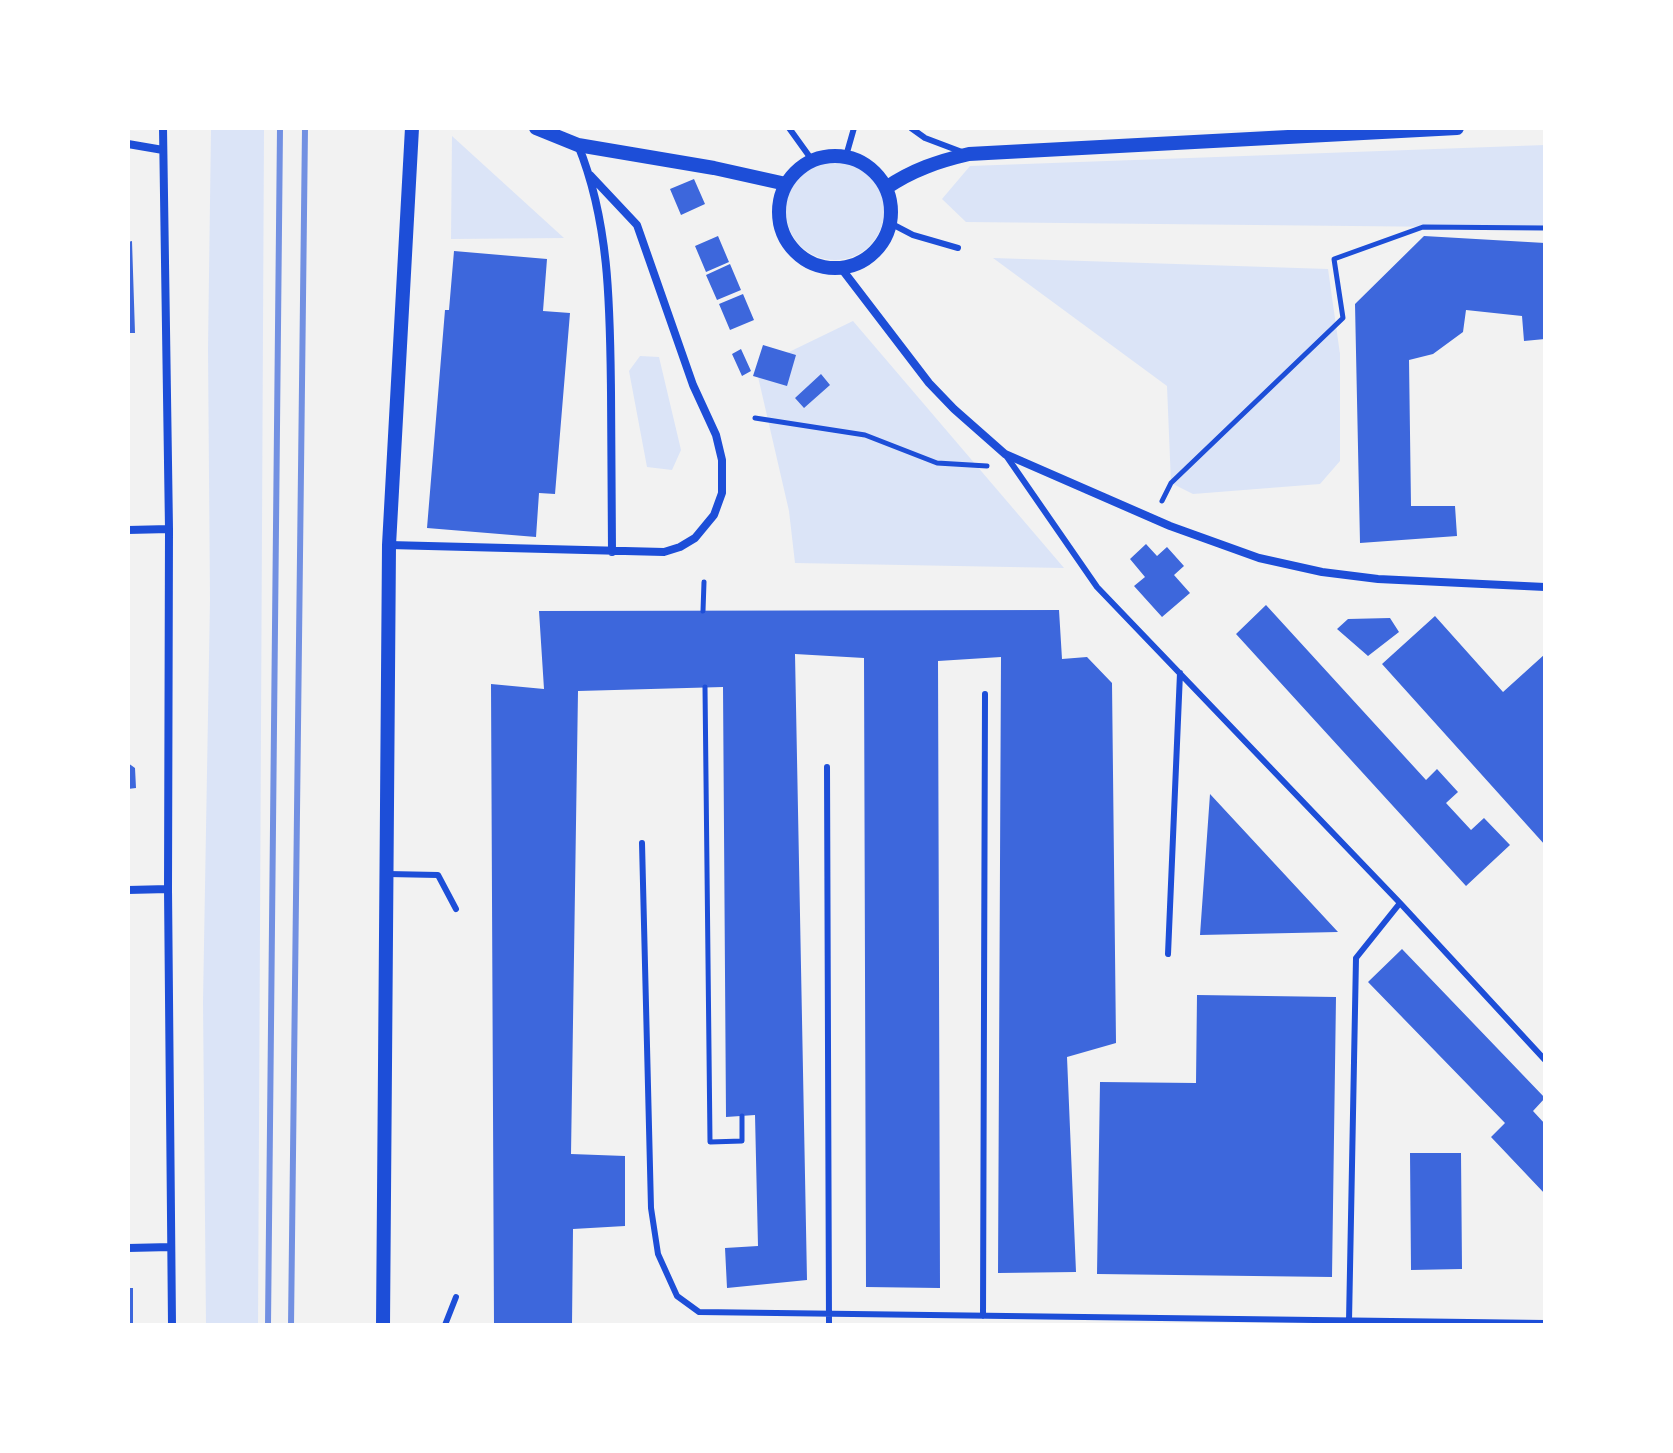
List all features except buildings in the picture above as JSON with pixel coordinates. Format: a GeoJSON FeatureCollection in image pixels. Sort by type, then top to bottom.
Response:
{"type":"FeatureCollection","features":[{"type":"Feature","properties":{"kind":"street"},"geometry":{"type":"LineString","coordinates":[[163,128],[169,529],[172,1325]]}},
{"type":"Feature","properties":{"kind":"street"},"geometry":{"type":"LineString","coordinates":[[383,1325],[389,545],[412,128]]}},
{"type":"Feature","properties":{"kind":"street"},"geometry":{"type":"LineString","coordinates":[[536,128],[578,145],[714,168],[786,184]]}},
{"type":"Feature","properties":{"kind":"street"},"geometry":{"type":"LineString","coordinates":[[886,188],[904,175],[923,167],[969,154],[1267,133],[1457,128]]}},
{"type":"Feature","properties":{"kind":"street"},"geometry":{"type":"LineString","coordinates":[[128,144],[163,150]]}},
{"type":"Feature","properties":{"kind":"street"},"geometry":{"type":"LineString","coordinates":[[578,145],[590,175],[606,261],[612,552]]}},
{"type":"Feature","properties":{"kind":"street"},"geometry":{"type":"LineString","coordinates":[[846,156],[877,173],[891,205],[890,223],[884,240],[873,254],[841,268],[823,267],[807,261],[793,250],[779,218],[780,200],[786,184],[797,170],[812,160],[846,156]]}},
{"type":"Feature","properties":{"kind":"street"},"geometry":{"type":"LineString","coordinates":[[389,545],[664,552],[695,538],[714,515],[723,479],[716,435],[693,385],[637,225],[590,175]]}},
{"type":"Feature","properties":{"kind":"street"},"geometry":{"type":"LineString","coordinates":[[841,268],[929,383],[1005,454],[1153,519],[1259,558],[1322,572],[1378,579],[1545,587]]}},
{"type":"Feature","properties":{"kind":"street"},"geometry":{"type":"LineString","coordinates":[[128,530],[169,529]]}},
{"type":"Feature","properties":{"kind":"street"},"geometry":{"type":"LineString","coordinates":[[128,890],[168,889]]}},
{"type":"Feature","properties":{"kind":"street"},"geometry":{"type":"LineString","coordinates":[[128,1248],[171,1247]]}},
{"type":"Feature","properties":{"kind":"lane"},"geometry":{"type":"LineString","coordinates":[[789,128],[812,160]]}},
{"type":"Feature","properties":{"kind":"lane"},"geometry":{"type":"LineString","coordinates":[[846,156],[854,128]]}},
{"type":"Feature","properties":{"kind":"lane"},"geometry":{"type":"LineString","coordinates":[[911,128],[925,138],[969,154]]}},
{"type":"Feature","properties":{"kind":"lane"},"geometry":{"type":"LineString","coordinates":[[890,223],[913,235],[958,248]]}},
{"type":"Feature","properties":{"kind":"lane"},"geometry":{"type":"LineString","coordinates":[[1005,454],[1097,587],[1400,903],[1545,1060]]}},
{"type":"Feature","properties":{"kind":"lane"},"geometry":{"type":"LineString","coordinates":[[1168,954],[1180,673]]}},
{"type":"Feature","properties":{"kind":"lane"},"geometry":{"type":"LineString","coordinates":[[983,1316],[985,694]]}},
{"type":"Feature","properties":{"kind":"lane"},"geometry":{"type":"LineString","coordinates":[[827,767],[829,1325]]}},
{"type":"Feature","properties":{"kind":"lane"},"geometry":{"type":"LineString","coordinates":[[642,843],[651,1208],[658,1254],[677,1296],[699,1312],[1545,1323]]}},
{"type":"Feature","properties":{"kind":"lane"},"geometry":{"type":"LineString","coordinates":[[386,874],[438,875],[456,909]]}},
{"type":"Feature","properties":{"kind":"lane"},"geometry":{"type":"LineString","coordinates":[[1349,1321],[1356,958],[1400,903]]}},
{"type":"Feature","properties":{"kind":"lane"},"geometry":{"type":"LineString","coordinates":[[445,1325],[456,1297]]}},
{"type":"Feature","properties":{"kind":"lane"},"geometry":{"type":"LineString","coordinates":[[1042,1316],[1042,1325]]}},
{"type":"Feature","properties":{"kind":"path"},"geometry":{"type":"LineString","coordinates":[[1153,519],[1171,483],[1343,318],[1334,259],[1423,227],[1545,228]]}},
{"type":"Feature","properties":{"kind":"path"},"geometry":{"type":"LineString","coordinates":[[755,418],[865,435],[937,463],[1015,468]]}},
{"type":"Feature","properties":{"kind":"path"},"geometry":{"type":"LineString","coordinates":[[703,611],[704,582]]}},
{"type":"Feature","properties":{"kind":"path"},"geometry":{"type":"LineString","coordinates":[[705,687],[710,1142],[742,1141],[742,1116]]}},
{"type":"Feature","properties":{"kind":"shaded area"},"geometry":{"type":"Polygon","coordinates":[[[211,128],[264,128],[258,1325],[206,1325],[203,1002],[210,600],[208,349],[211,128]]]}},
{"type":"Feature","properties":{"kind":"shaded area"},"geometry":{"type":"Polygon","coordinates":[[[452,136],[564,238],[451,239],[452,136]]]}},
{"type":"Feature","properties":{"kind":"shaded area"},"geometry":{"type":"Polygon","coordinates":[[[1545,145],[1545,228],[966,222],[942,199],[970,166],[1545,145]]]}},
{"type":"Feature","properties":{"kind":"shaded area"},"geometry":{"type":"Polygon","coordinates":[[[835,162],[854,166],[870,176],[880,192],[884,211],[880,230],[870,246],[854,256],[835,260],[816,256],[800,246],[790,230],[786,211],[790,192],[800,176],[816,166],[835,162]]]}},
{"type":"Feature","properties":{"kind":"shaded area"},"geometry":{"type":"Polygon","coordinates":[[[993,258],[1328,269],[1340,354],[1340,461],[1320,484],[1193,494],[1171,483],[1167,386],[993,258]]]}},
{"type":"Feature","properties":{"kind":"shaded area"},"geometry":{"type":"Polygon","coordinates":[[[853,321],[1064,568],[795,563],[789,511],[756,368],[853,321]]]}},
{"type":"Feature","properties":{"kind":"shaded area"},"geometry":{"type":"Polygon","coordinates":[[[640,356],[659,357],[681,450],[672,470],[647,467],[629,371],[640,356]]]}},
{"type":"Feature","properties":{"kind":"railway"},"geometry":{"type":"LineString","coordinates":[[268,1325],[280,128]]}},
{"type":"Feature","properties":{"kind":"railway"},"geometry":{"type":"LineString","coordinates":[[291,1325],[305,128]]}}]}
